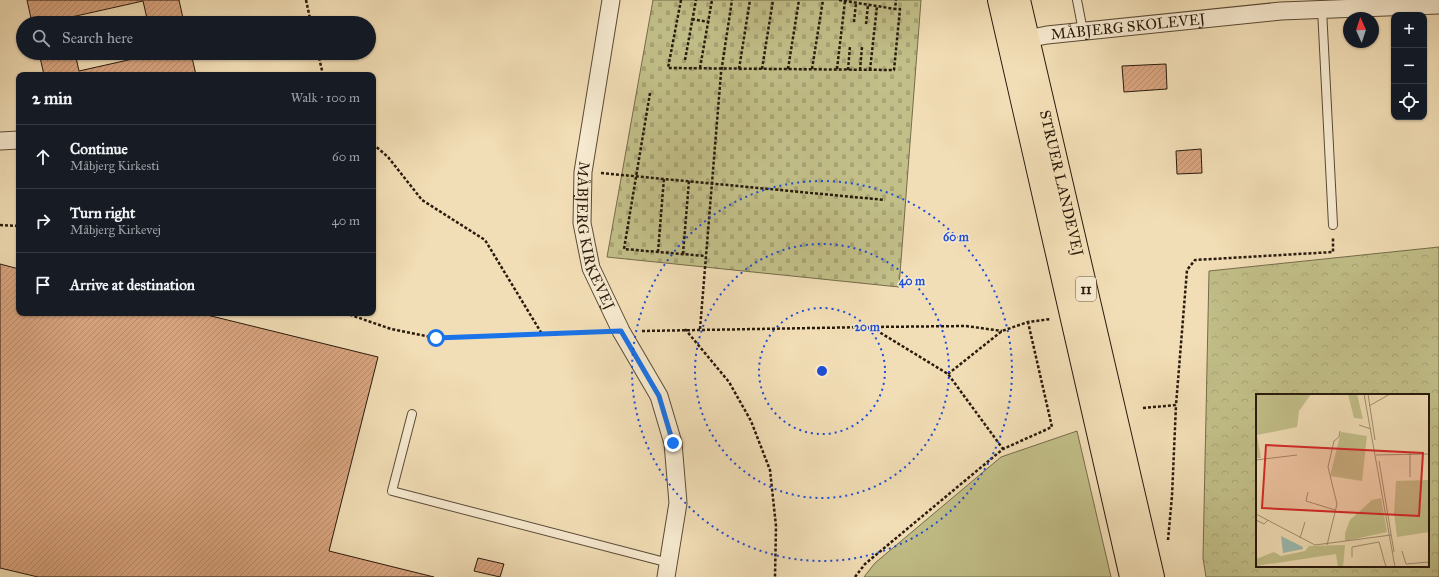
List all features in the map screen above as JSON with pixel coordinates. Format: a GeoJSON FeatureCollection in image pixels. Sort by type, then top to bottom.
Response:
{"type":"FeatureCollection","features":[{"type":"Feature","properties":{"kind":"main road","name":"STRUER LANDEVEJ"},"geometry":{"type":"LineString","coordinates":[[999,0],[1018,40],[1153,577]]}},
{"type":"Feature","properties":{"kind":"main road","name":"STRUER LANDEVEJ"},"geometry":{"type":"LineString","coordinates":[[1019,0],[1018,40],[1071,317],[1130,577]]}},
{"type":"Feature","properties":{"kind":"street","name":"MÅBJERG KIRKEVEJ"},"geometry":{"type":"LineString","coordinates":[[610,0],[583,172],[582,223],[591,268],[621,331],[659,396],[673,443],[678,503],[667,570]]}},
{"type":"Feature","properties":{"kind":"street","name":"MÅBJERG SKOLEVEJ"},"geometry":{"type":"LineString","coordinates":[[1018,40],[1083,31],[1281,11],[1439,5]]}},
{"type":"Feature","properties":{"kind":"street"},"geometry":{"type":"LineString","coordinates":[[0,141],[16,140]]}},
{"type":"Feature","properties":{"kind":"lane"},"geometry":{"type":"LineString","coordinates":[[1077,0],[1083,31]]}},
{"type":"Feature","properties":{"kind":"lane"},"geometry":{"type":"LineString","coordinates":[[1322,9],[1333,225]]}},
{"type":"Feature","properties":{"kind":"lane"},"geometry":{"type":"LineString","coordinates":[[412,414],[392,491],[667,570]]}},
{"type":"Feature","properties":{"kind":"path"},"geometry":{"type":"LineString","coordinates":[[306,0],[309,16]]}},
{"type":"Feature","properties":{"kind":"path"},"geometry":{"type":"LineString","coordinates":[[681,0],[668,68],[894,70],[900,9],[839,0]]}},
{"type":"Feature","properties":{"kind":"path"},"geometry":{"type":"LineString","coordinates":[[685,60],[696,0]]}},
{"type":"Feature","properties":{"kind":"path"},"geometry":{"type":"LineString","coordinates":[[700,68],[712,0]]}},
{"type":"Feature","properties":{"kind":"path"},"geometry":{"type":"LineString","coordinates":[[700,329],[722,68],[732,0]]}},
{"type":"Feature","properties":{"kind":"path"},"geometry":{"type":"LineString","coordinates":[[739,69],[750,0]]}},
{"type":"Feature","properties":{"kind":"path"},"geometry":{"type":"LineString","coordinates":[[762,69],[773,0]]}},
{"type":"Feature","properties":{"kind":"path"},"geometry":{"type":"LineString","coordinates":[[788,69],[798,0]]}},
{"type":"Feature","properties":{"kind":"path"},"geometry":{"type":"LineString","coordinates":[[812,69],[822,0]]}},
{"type":"Feature","properties":{"kind":"path"},"geometry":{"type":"LineString","coordinates":[[866,24],[870,5],[873,0]]}},
{"type":"Feature","properties":{"kind":"path"},"geometry":{"type":"LineString","coordinates":[[895,9],[896,0]]}},
{"type":"Feature","properties":{"kind":"path"},"geometry":{"type":"LineString","coordinates":[[837,70],[848,1]]}},
{"type":"Feature","properties":{"kind":"path"},"geometry":{"type":"LineString","coordinates":[[854,22],[856,2]]}},
{"type":"Feature","properties":{"kind":"path"},"geometry":{"type":"LineString","coordinates":[[870,70],[877,6]]}},
{"type":"Feature","properties":{"kind":"path"},"geometry":{"type":"LineString","coordinates":[[692,19],[708,22]]}},
{"type":"Feature","properties":{"kind":"path"},"geometry":{"type":"LineString","coordinates":[[848,70],[850,46]]}},
{"type":"Feature","properties":{"kind":"path"},"geometry":{"type":"LineString","coordinates":[[860,70],[862,47]]}},
{"type":"Feature","properties":{"kind":"path"},"geometry":{"type":"LineString","coordinates":[[320,60],[322,72]]}},
{"type":"Feature","properties":{"kind":"path"},"geometry":{"type":"LineString","coordinates":[[650,93],[624,249],[705,256]]}},
{"type":"Feature","properties":{"kind":"path"},"geometry":{"type":"LineString","coordinates":[[376,147],[388,157],[422,200],[486,240],[542,334]]}},
{"type":"Feature","properties":{"kind":"path"},"geometry":{"type":"LineString","coordinates":[[583,172],[664,178],[885,200]]}},
{"type":"Feature","properties":{"kind":"path"},"geometry":{"type":"LineString","coordinates":[[658,252],[664,178]]}},
{"type":"Feature","properties":{"kind":"path"},"geometry":{"type":"LineString","coordinates":[[683,254],[689,181]]}},
{"type":"Feature","properties":{"kind":"path"},"geometry":{"type":"LineString","coordinates":[[0,224],[16,226]]}},
{"type":"Feature","properties":{"kind":"path"},"geometry":{"type":"LineString","coordinates":[[1168,542],[1172,496],[1176,404],[1187,270],[1195,260],[1333,252],[1333,225]]}},
{"type":"Feature","properties":{"kind":"path"},"geometry":{"type":"LineString","coordinates":[[354,316],[391,329],[436,338],[684,329],[966,326],[1002,331]]}},
{"type":"Feature","properties":{"kind":"path"},"geometry":{"type":"LineString","coordinates":[[948,374],[1002,331],[1028,322],[1071,317]]}},
{"type":"Feature","properties":{"kind":"path"},"geometry":{"type":"LineString","coordinates":[[854,577],[865,564],[1002,448],[1052,427],[1028,322]]}},
{"type":"Feature","properties":{"kind":"path"},"geometry":{"type":"LineString","coordinates":[[871,327],[948,374],[1002,448]]}},
{"type":"Feature","properties":{"kind":"path"},"geometry":{"type":"LineString","coordinates":[[684,329],[729,382],[751,421],[770,470],[776,526],[775,577]]}},
{"type":"Feature","properties":{"kind":"path"},"geometry":{"type":"LineString","coordinates":[[1143,408],[1176,404]]}},
{"type":"Feature","properties":{"kind":"green space"},"geometry":{"type":"Polygon","coordinates":[[[653,0],[921,0],[899,287],[607,257],[653,0]]]}},
{"type":"Feature","properties":{"kind":"green space"},"geometry":{"type":"Polygon","coordinates":[[[1439,247],[1439,577],[1206,577],[1203,558],[1209,271],[1439,247]]]}},
{"type":"Feature","properties":{"kind":"green space"},"geometry":{"type":"Polygon","coordinates":[[[1077,431],[1111,577],[864,577],[875,563],[1001,457],[1077,431]]]}},
{"type":"Feature","properties":{"kind":"building"},"geometry":{"type":"Polygon","coordinates":[[[27,0],[179,0],[182,16],[146,16],[143,1],[76,16],[30,16],[27,0]]]}},
{"type":"Feature","properties":{"kind":"building"},"geometry":{"type":"Polygon","coordinates":[[[41,60],[77,60],[79,71],[128,60],[193,60],[195,72],[43,72],[41,60]]]}},
{"type":"Feature","properties":{"kind":"building"},"geometry":{"type":"Polygon","coordinates":[[[1166,64],[1167,89],[1124,92],[1122,66],[1166,64]]]}},
{"type":"Feature","properties":{"kind":"building"},"geometry":{"type":"Polygon","coordinates":[[[1201,149],[1202,173],[1177,174],[1176,151],[1201,149]]]}},
{"type":"Feature","properties":{"kind":"building"},"geometry":{"type":"Polygon","coordinates":[[[0,264],[16,268],[16,316],[211,316],[378,357],[329,551],[434,577],[38,577],[0,568],[0,264]]]}},
{"type":"Feature","properties":{"kind":"building"},"geometry":{"type":"Polygon","coordinates":[[[478,558],[504,564],[500,577],[474,571],[478,558]]]}},
{"type":"Feature","properties":{"kind":"route"},"geometry":{"type":"LineString","coordinates":[[436,338],[621,331],[659,396],[673,443]]}}]}
